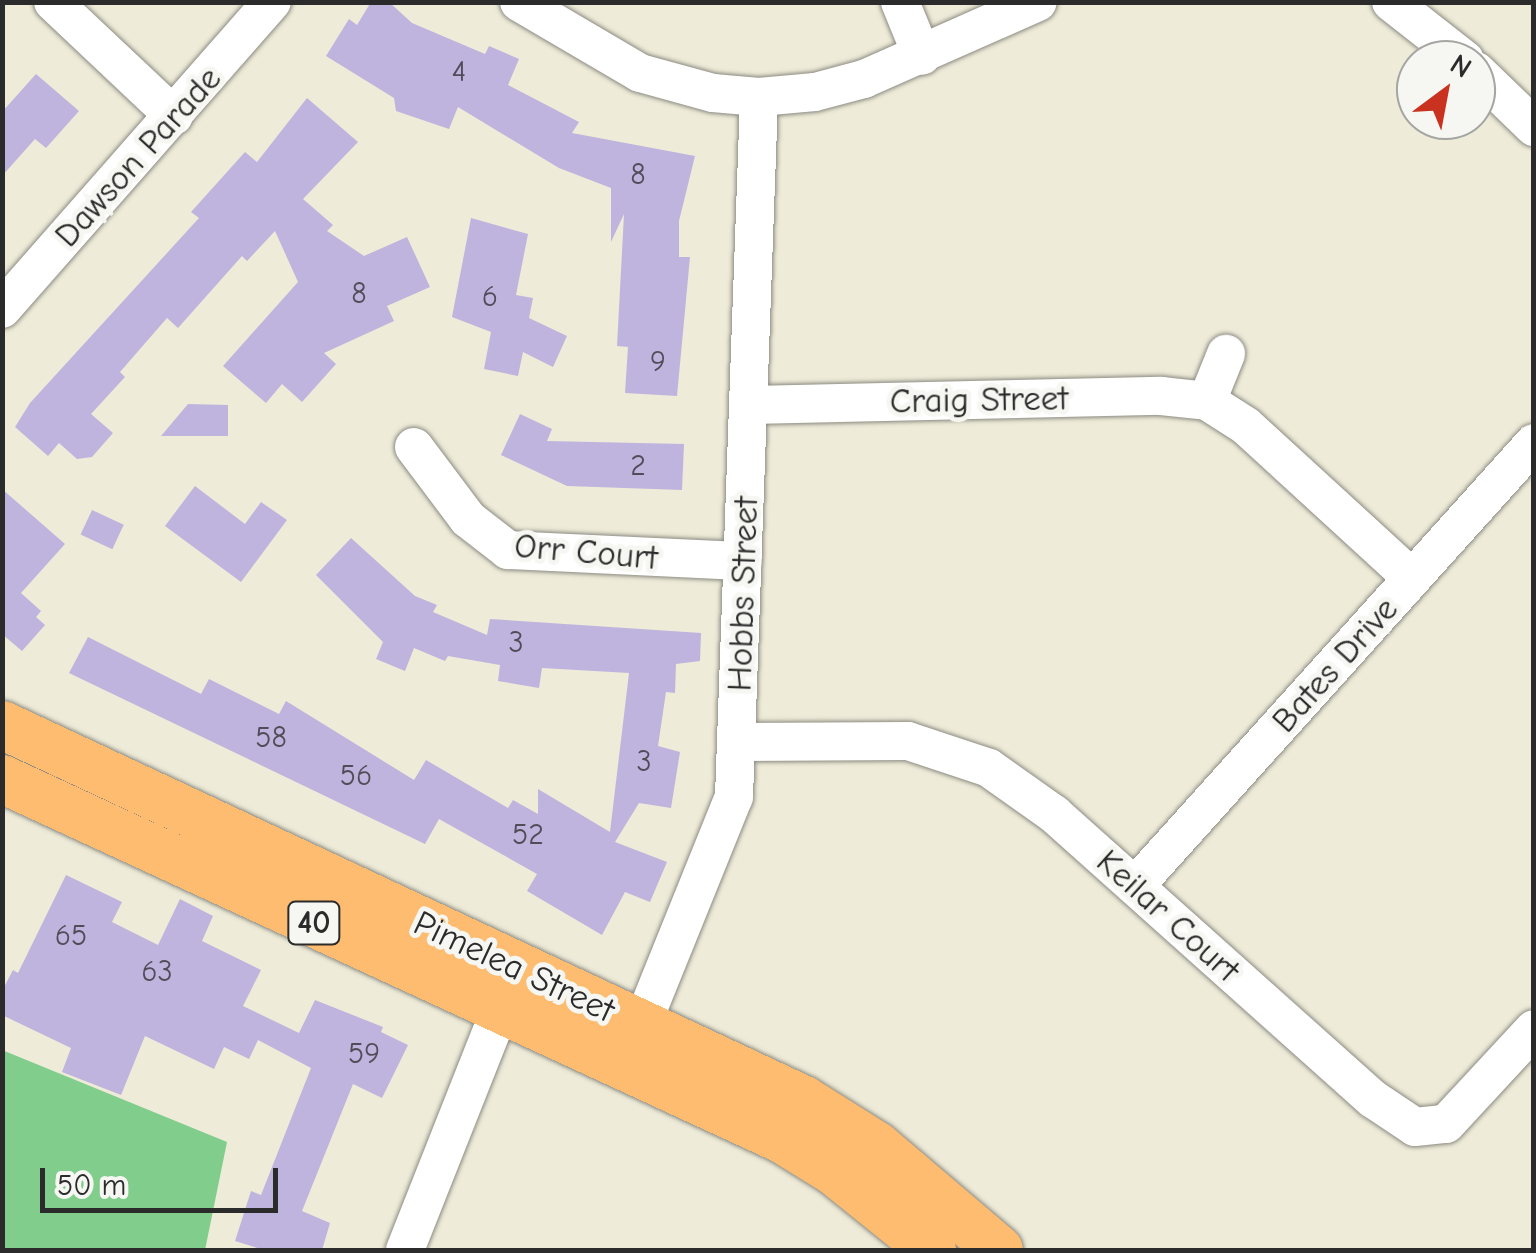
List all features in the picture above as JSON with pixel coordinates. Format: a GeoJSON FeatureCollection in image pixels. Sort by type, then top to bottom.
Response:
{"type":"FeatureCollection","features":[{"type":"Feature","properties":{"kind":"main road","name":"Pimelea Street"},"geometry":{"type":"LineString","coordinates":[[2,726],[517,969],[633,1048],[808,1155],[932,1250]]}},
{"type":"Feature","properties":{"kind":"main road","name":"Pimelea Street"},"geometry":{"type":"LineString","coordinates":[[2,779],[70,804],[499,1012],[633,1048],[842,1121],[916,1176],[998,1250]]}},
{"type":"Feature","properties":{"kind":"street"},"geometry":{"type":"LineString","coordinates":[[53,2],[174,116]]}},
{"type":"Feature","properties":{"kind":"street","name":"Dawson Parade"},"geometry":{"type":"LineString","coordinates":[[2,309],[272,2]]}},
{"type":"Feature","properties":{"kind":"street"},"geometry":{"type":"LineString","coordinates":[[519,2],[640,73],[712,93],[759,97],[832,89],[922,56],[1038,2]]}},
{"type":"Feature","properties":{"kind":"street"},"geometry":{"type":"LineString","coordinates":[[900,2],[922,56]]}},
{"type":"Feature","properties":{"kind":"street"},"geometry":{"type":"LineString","coordinates":[[1391,2],[1439,40]]}},
{"type":"Feature","properties":{"kind":"street"},"geometry":{"type":"LineString","coordinates":[[1496,90],[1534,127]]}},
{"type":"Feature","properties":{"kind":"street","name":"Hobbs Street"},"geometry":{"type":"LineString","coordinates":[[633,1048],[728,821],[738,742],[759,97]]}},
{"type":"Feature","properties":{"kind":"street"},"geometry":{"type":"LineString","coordinates":[[1207,401],[1226,354]]}},
{"type":"Feature","properties":{"kind":"street","name":"Craig Street"},"geometry":{"type":"LineString","coordinates":[[751,404],[1161,396],[1207,401],[1246,426],[1412,578]]}},
{"type":"Feature","properties":{"kind":"street","name":"Bates Drive"},"geometry":{"type":"LineString","coordinates":[[1135,886],[1534,442]]}},
{"type":"Feature","properties":{"kind":"street","name":"Orr Court"},"geometry":{"type":"LineString","coordinates":[[414,448],[468,519],[508,550],[743,561]]}},
{"type":"Feature","properties":{"kind":"street","name":"Keilar Court"},"geometry":{"type":"LineString","coordinates":[[738,742],[890,740],[956,753],[1038,800],[1373,1099],[1414,1127],[1446,1124],[1534,1028]]}},
{"type":"Feature","properties":{"kind":"street"},"geometry":{"type":"LineString","coordinates":[[406,1250],[517,969]]}},
{"type":"Feature","properties":{"kind":"green space"},"geometry":{"type":"Polygon","coordinates":[[[2,1050],[227,1142],[205,1250],[3,1250],[2,1050]]]}},
{"type":"Feature","properties":{"kind":"building"},"geometry":{"type":"Polygon","coordinates":[[[371,2],[389,2],[412,23],[485,54],[489,46],[519,59],[508,85],[579,122],[572,133],[695,156],[679,221],[679,257],[690,257],[677,396],[625,393],[628,347],[617,346],[624,214],[611,242],[611,188],[559,168],[458,107],[449,129],[396,111],[394,98],[326,56],[349,19],[357,25],[371,2]]]}},
{"type":"Feature","properties":{"kind":"building"},"geometry":{"type":"Polygon","coordinates":[[[36,74],[79,111],[46,148],[35,139],[2,176],[2,112],[36,74]]]}},
{"type":"Feature","properties":{"kind":"building"},"geometry":{"type":"Polygon","coordinates":[[[307,98],[358,142],[303,199],[333,225],[327,231],[364,256],[407,237],[430,287],[387,306],[394,321],[324,353],[336,364],[302,402],[282,384],[266,403],[223,366],[298,282],[275,231],[247,261],[242,256],[178,328],[167,318],[120,372],[125,377],[91,414],[113,433],[92,457],[77,459],[59,443],[48,456],[15,427],[30,403],[199,218],[191,212],[245,152],[257,162],[307,98]]]}},
{"type":"Feature","properties":{"kind":"building"},"geometry":{"type":"Polygon","coordinates":[[[471,218],[528,234],[516,295],[533,298],[529,318],[567,336],[553,367],[523,352],[518,376],[484,369],[491,332],[452,317],[471,218]]]}},
{"type":"Feature","properties":{"kind":"building"},"geometry":{"type":"Polygon","coordinates":[[[188,404],[228,405],[228,436],[161,436],[188,404]]]}},
{"type":"Feature","properties":{"kind":"building"},"geometry":{"type":"Polygon","coordinates":[[[520,414],[552,429],[547,441],[684,444],[682,490],[567,486],[501,455],[520,414]]]}},
{"type":"Feature","properties":{"kind":"building"},"geometry":{"type":"Polygon","coordinates":[[[195,486],[245,524],[261,502],[287,520],[241,582],[165,526],[195,486]]]}},
{"type":"Feature","properties":{"kind":"building"},"geometry":{"type":"Polygon","coordinates":[[[2,489],[65,544],[21,593],[41,611],[36,617],[45,625],[22,651],[2,634],[2,489]]]}},
{"type":"Feature","properties":{"kind":"building"},"geometry":{"type":"Polygon","coordinates":[[[92,510],[124,525],[112,549],[81,534],[92,510]]]}},
{"type":"Feature","properties":{"kind":"building"},"geometry":{"type":"Polygon","coordinates":[[[351,538],[415,596],[437,605],[433,612],[487,635],[490,619],[701,633],[700,661],[676,664],[675,693],[666,692],[658,746],[680,752],[671,808],[639,803],[615,842],[667,862],[650,902],[625,892],[602,935],[527,891],[537,874],[439,819],[425,844],[69,673],[88,637],[201,694],[209,679],[279,714],[286,701],[414,780],[426,760],[508,808],[513,800],[538,814],[538,789],[610,832],[629,673],[542,668],[539,688],[498,681],[500,665],[448,656],[445,661],[414,648],[405,671],[376,659],[383,642],[316,575],[351,538]]]}},
{"type":"Feature","properties":{"kind":"building"},"geometry":{"type":"Polygon","coordinates":[[[66,875],[122,902],[112,922],[158,945],[180,899],[213,916],[202,941],[261,970],[243,1006],[299,1033],[315,1000],[383,1027],[381,1032],[408,1045],[382,1098],[353,1084],[302,1211],[330,1223],[322,1250],[264,1250],[235,1241],[251,1191],[261,1195],[311,1068],[258,1040],[249,1059],[224,1047],[214,1069],[145,1036],[121,1095],[62,1072],[71,1048],[2,1015],[2,991],[13,970],[18,973],[66,875]]]}}]}
